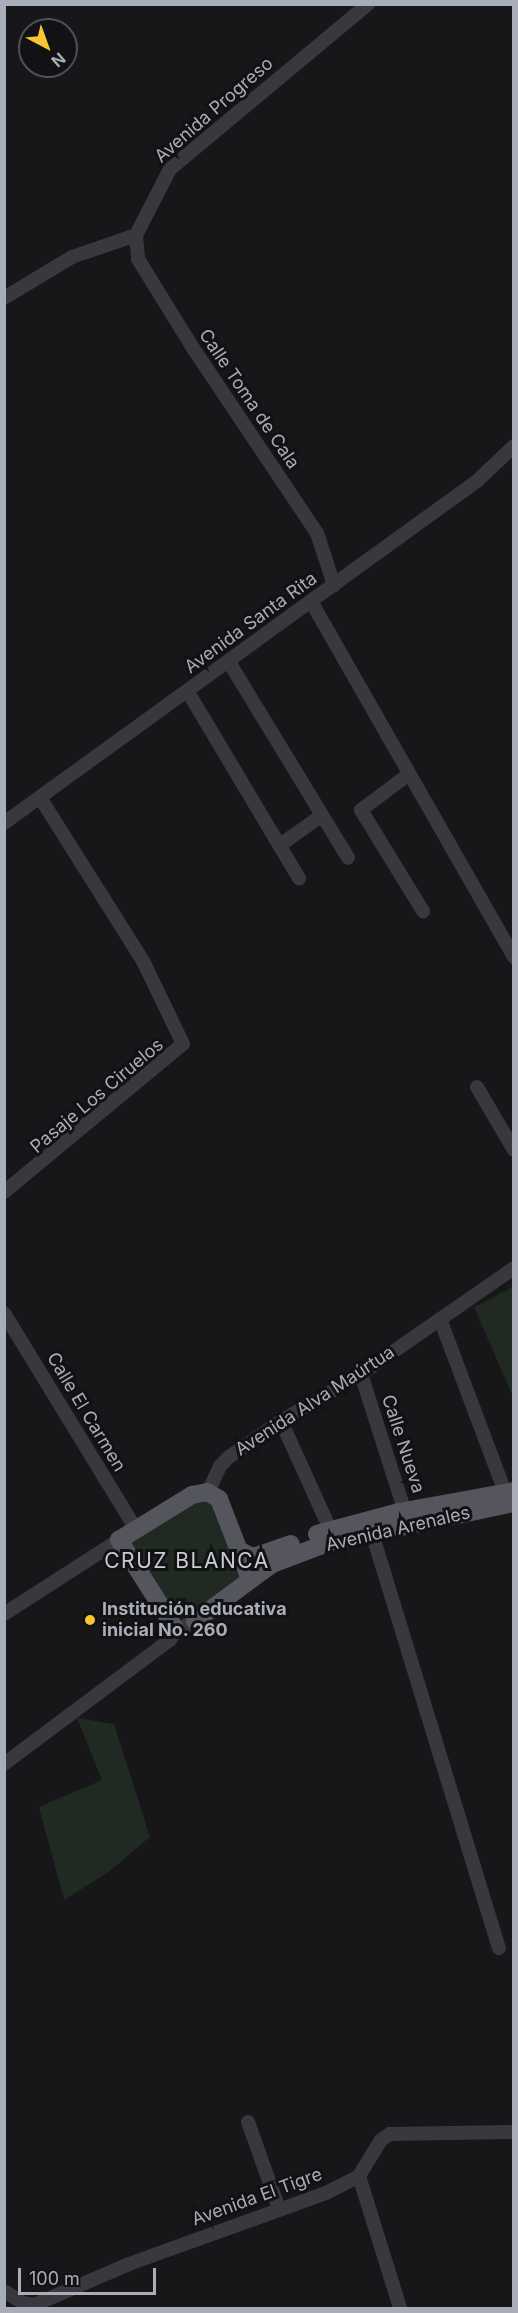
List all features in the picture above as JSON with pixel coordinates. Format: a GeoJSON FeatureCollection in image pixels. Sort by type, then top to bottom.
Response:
{"type":"FeatureCollection","features":[{"type":"Feature","properties":{"kind":"main road"},"geometry":{"type":"LineString","coordinates":[[176,1630],[119,1540],[192,1495],[208,1492],[219,1499],[250,1579]]}},
{"type":"Feature","properties":{"kind":"main road","name":"Avenida Arenales"},"geometry":{"type":"LineString","coordinates":[[240,1551],[253,1557],[330,1529],[407,1518],[511,1495]]}},
{"type":"Feature","properties":{"kind":"main road","name":"Avenida Arenales"},"geometry":{"type":"LineString","coordinates":[[195,1621],[250,1579],[281,1560],[330,1542],[372,1533],[407,1518]]}},
{"type":"Feature","properties":{"kind":"street","name":"Avenida Progreso"},"geometry":{"type":"LineString","coordinates":[[136,234],[143,228],[170,169],[368,4]]}},
{"type":"Feature","properties":{"kind":"street"},"geometry":{"type":"LineString","coordinates":[[4,298],[72,257],[136,234]]}},
{"type":"Feature","properties":{"kind":"street","name":"Calle Toma de Cala"},"geometry":{"type":"LineString","coordinates":[[136,234],[138,259],[193,348],[317,533],[334,585]]}},
{"type":"Feature","properties":{"kind":"street","name":"Avenida Santa Rita"},"geometry":{"type":"LineString","coordinates":[[4,823],[41,799],[479,480],[513,446]]}},
{"type":"Feature","properties":{"kind":"street"},"geometry":{"type":"LineString","coordinates":[[312,603],[513,957]]}},
{"type":"Feature","properties":{"kind":"street"},"geometry":{"type":"LineString","coordinates":[[229,662],[348,858]]}},
{"type":"Feature","properties":{"kind":"street"},"geometry":{"type":"LineString","coordinates":[[188,692],[298,878]]}},
{"type":"Feature","properties":{"kind":"street"},"geometry":{"type":"LineString","coordinates":[[409,774],[361,810],[423,911]]}},
{"type":"Feature","properties":{"kind":"street","name":"Pasaje Los Ciruelos"},"geometry":{"type":"LineString","coordinates":[[4,1192],[182,1047],[182,1038],[143,961],[41,799]]}},
{"type":"Feature","properties":{"kind":"street"},"geometry":{"type":"LineString","coordinates":[[280,845],[321,816]]}},
{"type":"Feature","properties":{"kind":"street"},"geometry":{"type":"LineString","coordinates":[[477,1087],[513,1150]]}},
{"type":"Feature","properties":{"kind":"street","name":"Avenida Alva Maúrtua"},"geometry":{"type":"LineString","coordinates":[[208,1492],[224,1462],[281,1420],[361,1374],[513,1268]]}},
{"type":"Feature","properties":{"kind":"street","name":"Calle El Carmen"},"geometry":{"type":"LineString","coordinates":[[4,1313],[136,1529]]}},
{"type":"Feature","properties":{"kind":"street"},"geometry":{"type":"LineString","coordinates":[[440,1319],[511,1495]]}},
{"type":"Feature","properties":{"kind":"street","name":"Calle Nueva"},"geometry":{"type":"LineString","coordinates":[[361,1374],[407,1518]]}},
{"type":"Feature","properties":{"kind":"street"},"geometry":{"type":"LineString","coordinates":[[281,1420],[330,1529]]}},
{"type":"Feature","properties":{"kind":"street"},"geometry":{"type":"LineString","coordinates":[[372,1533],[499,1948]]}},
{"type":"Feature","properties":{"kind":"street"},"geometry":{"type":"LineString","coordinates":[[4,1614],[119,1540]]}},
{"type":"Feature","properties":{"kind":"street"},"geometry":{"type":"LineString","coordinates":[[4,1764],[170,1640],[176,1630],[195,1621]]}},
{"type":"Feature","properties":{"kind":"street"},"geometry":{"type":"LineString","coordinates":[[249,2122],[279,2209]]}},
{"type":"Feature","properties":{"kind":"street"},"geometry":{"type":"LineString","coordinates":[[400,2308],[359,2176],[381,2140],[390,2134],[513,2132]]}},
{"type":"Feature","properties":{"kind":"street","name":"Avenida El Tigre"},"geometry":{"type":"LineString","coordinates":[[4,2291],[23,2303],[34,2305],[279,2209],[326,2193],[359,2176]]}},
{"type":"Feature","properties":{"kind":"shaded area"},"geometry":{"type":"Polygon","coordinates":[[[513,1287],[513,1397],[474,1307],[513,1287]]]}},
{"type":"Feature","properties":{"kind":"shaded area"},"geometry":{"type":"Polygon","coordinates":[[[196,1501],[211,1502],[241,1578],[187,1621],[172,1614],[128,1540],[196,1501]]]}},
{"type":"Feature","properties":{"kind":"shaded area"},"geometry":{"type":"Polygon","coordinates":[[[77,1718],[114,1724],[150,1837],[110,1871],[64,1900],[39,1807],[102,1780],[77,1718]]]}},
{"type":"Feature","properties":{"kind":"place","name":"Institución educativa inicial No. 260"},"geometry":{"type":"Point","coordinates":[90,1620]}},
{"type":"Feature","properties":{"kind":"district","name":"CRUZ BLANCA"},"geometry":{"type":"Point","coordinates":[187,1561]}}]}
